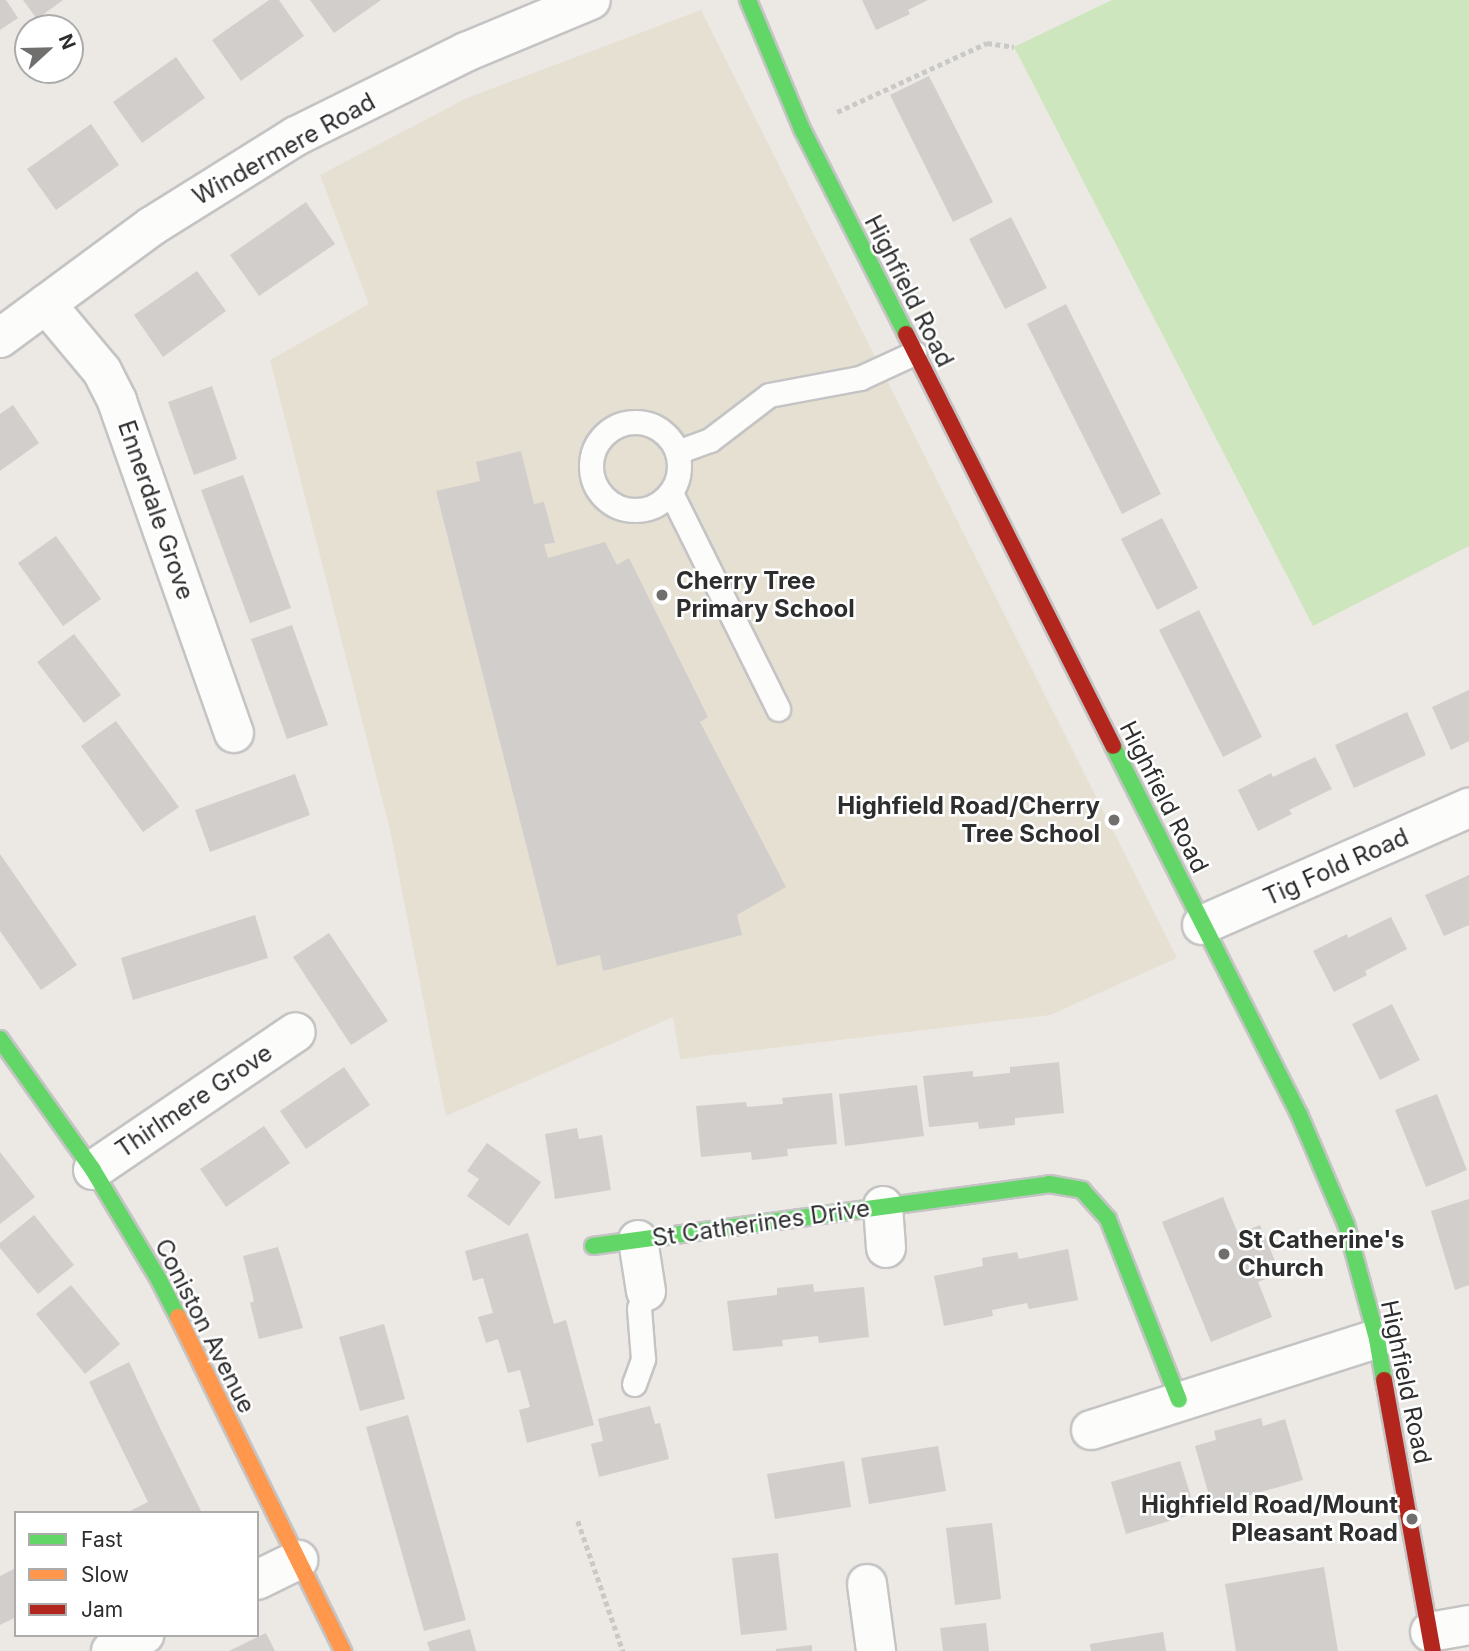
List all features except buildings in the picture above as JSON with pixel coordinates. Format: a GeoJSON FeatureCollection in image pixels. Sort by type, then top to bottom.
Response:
{"type":"FeatureCollection","features":[{"type":"Feature","properties":{"kind":"street","name":"Windermere Road"},"geometry":{"type":"LineString","coordinates":[[0,338],[152,226],[296,136],[466,52],[591,0]]}},
{"type":"Feature","properties":{"kind":"street","name":"Highfield Road"},"geometry":{"type":"LineString","coordinates":[[752,1],[802,129],[1310,1138],[1346,1224],[1377,1339],[1432,1641]]}},
{"type":"Feature","properties":{"kind":"street","name":"Ennerdale Grove"},"geometry":{"type":"LineString","coordinates":[[46,304],[102,371],[117,401],[234,733]]}},
{"type":"Feature","properties":{"kind":"street","name":"Tig Fold Road"},"geometry":{"type":"LineString","coordinates":[[1202,925],[1469,808]]}},
{"type":"Feature","properties":{"kind":"street","name":"Thirlmere Grove"},"geometry":{"type":"LineString","coordinates":[[93,1170],[296,1032]]}},
{"type":"Feature","properties":{"kind":"street","name":"Coniston Avenue"},"geometry":{"type":"LineString","coordinates":[[0,1039],[93,1170],[159,1280],[343,1651]]}},
{"type":"Feature","properties":{"kind":"street","name":"St Catherines Drive"},"geometry":{"type":"LineString","coordinates":[[593,1246],[1049,1184],[1082,1190],[1108,1219],[1179,1400]]}},
{"type":"Feature","properties":{"kind":"street","name":"St Catherines Drive"},"geometry":{"type":"LineString","coordinates":[[883,1206],[887,1248]]}},
{"type":"Feature","properties":{"kind":"street","name":"St Catherines Drive"},"geometry":{"type":"LineString","coordinates":[[638,1240],[646,1291]]}},
{"type":"Feature","properties":{"kind":"street"},"geometry":{"type":"LineString","coordinates":[[1091,1430],[1377,1339]]}},
{"type":"Feature","properties":{"kind":"street"},"geometry":{"type":"LineString","coordinates":[[259,1579],[298,1560]]}},
{"type":"Feature","properties":{"kind":"street"},"geometry":{"type":"LineString","coordinates":[[867,1584],[876,1651]]}},
{"type":"Feature","properties":{"kind":"street"},"geometry":{"type":"LineString","coordinates":[[1432,1641],[1469,1625]]}},
{"type":"Feature","properties":{"kind":"street"},"geometry":{"type":"LineString","coordinates":[[111,1651],[140,1637]]}},
{"type":"Feature","properties":{"kind":"lane"},"geometry":{"type":"LineString","coordinates":[[677,452],[710,440],[769,395],[860,377],[914,353]]}},
{"type":"Feature","properties":{"kind":"lane"},"geometry":{"type":"LineString","coordinates":[[630,422],[659,428],[670,439],[680,466],[671,493],[648,509],[620,508],[607,501],[597,490],[591,461],[595,447],[603,435],[615,426],[630,422]]}},
{"type":"Feature","properties":{"kind":"lane"},"geometry":{"type":"LineString","coordinates":[[671,493],[778,709]]}},
{"type":"Feature","properties":{"kind":"lane"},"geometry":{"type":"LineString","coordinates":[[634,1384],[643,1359],[639,1308],[646,1291]]}},
{"type":"Feature","properties":{"kind":"path"},"geometry":{"type":"LineString","coordinates":[[802,129],[987,43],[1014,47]]}},
{"type":"Feature","properties":{"kind":"path"},"geometry":{"type":"LineString","coordinates":[[578,1521],[623,1651]]}},
{"type":"Feature","properties":{"kind":"shaded area","name":"Cherry Tree Primary School"},"geometry":{"type":"Polygon","coordinates":[[[701,10],[1177,958],[1050,1015],[680,1059],[673,1017],[446,1116],[390,830],[270,360],[369,304],[320,175],[467,98],[701,10]]]}},
{"type":"Feature","properties":{"kind":"green space"},"geometry":{"type":"Polygon","coordinates":[[[1112,0],[1469,0],[1469,546],[1313,626],[1014,47],[1112,0]]]}},
{"type":"Feature","properties":{"kind":"traffic: fast"},"geometry":{"type":"LineString","coordinates":[[748,0],[802,129],[906,334]]}},
{"type":"Feature","properties":{"kind":"traffic: fast"},"geometry":{"type":"LineString","coordinates":[[1113,746],[1299,1114],[1346,1224],[1377,1339],[1384,1380]]}},
{"type":"Feature","properties":{"kind":"traffic: fast"},"geometry":{"type":"LineString","coordinates":[[0,1039],[93,1170],[178,1317]]}},
{"type":"Feature","properties":{"kind":"traffic: fast"},"geometry":{"type":"LineString","coordinates":[[593,1246],[1049,1184],[1082,1190],[1108,1219],[1179,1400]]}},
{"type":"Feature","properties":{"kind":"traffic: slow"},"geometry":{"type":"LineString","coordinates":[[178,1317],[343,1651]]}},
{"type":"Feature","properties":{"kind":"traffic: jam"},"geometry":{"type":"LineString","coordinates":[[906,334],[1113,746]]}},
{"type":"Feature","properties":{"kind":"traffic: jam"},"geometry":{"type":"LineString","coordinates":[[1384,1380],[1433,1651]]}},
{"type":"Feature","properties":{"kind":"place","name":"Cherry Tree Primary School"},"geometry":{"type":"Point","coordinates":[662,595]}},
{"type":"Feature","properties":{"kind":"place","name":"Highfield Road/Cherry Tree School"},"geometry":{"type":"Point","coordinates":[1114,820]}},
{"type":"Feature","properties":{"kind":"place","name":"St Catherine's Church"},"geometry":{"type":"Point","coordinates":[1224,1254]}},
{"type":"Feature","properties":{"kind":"place","name":"Highfield Road/Mount Pleasant Road"},"geometry":{"type":"Point","coordinates":[1412,1519]}}]}
